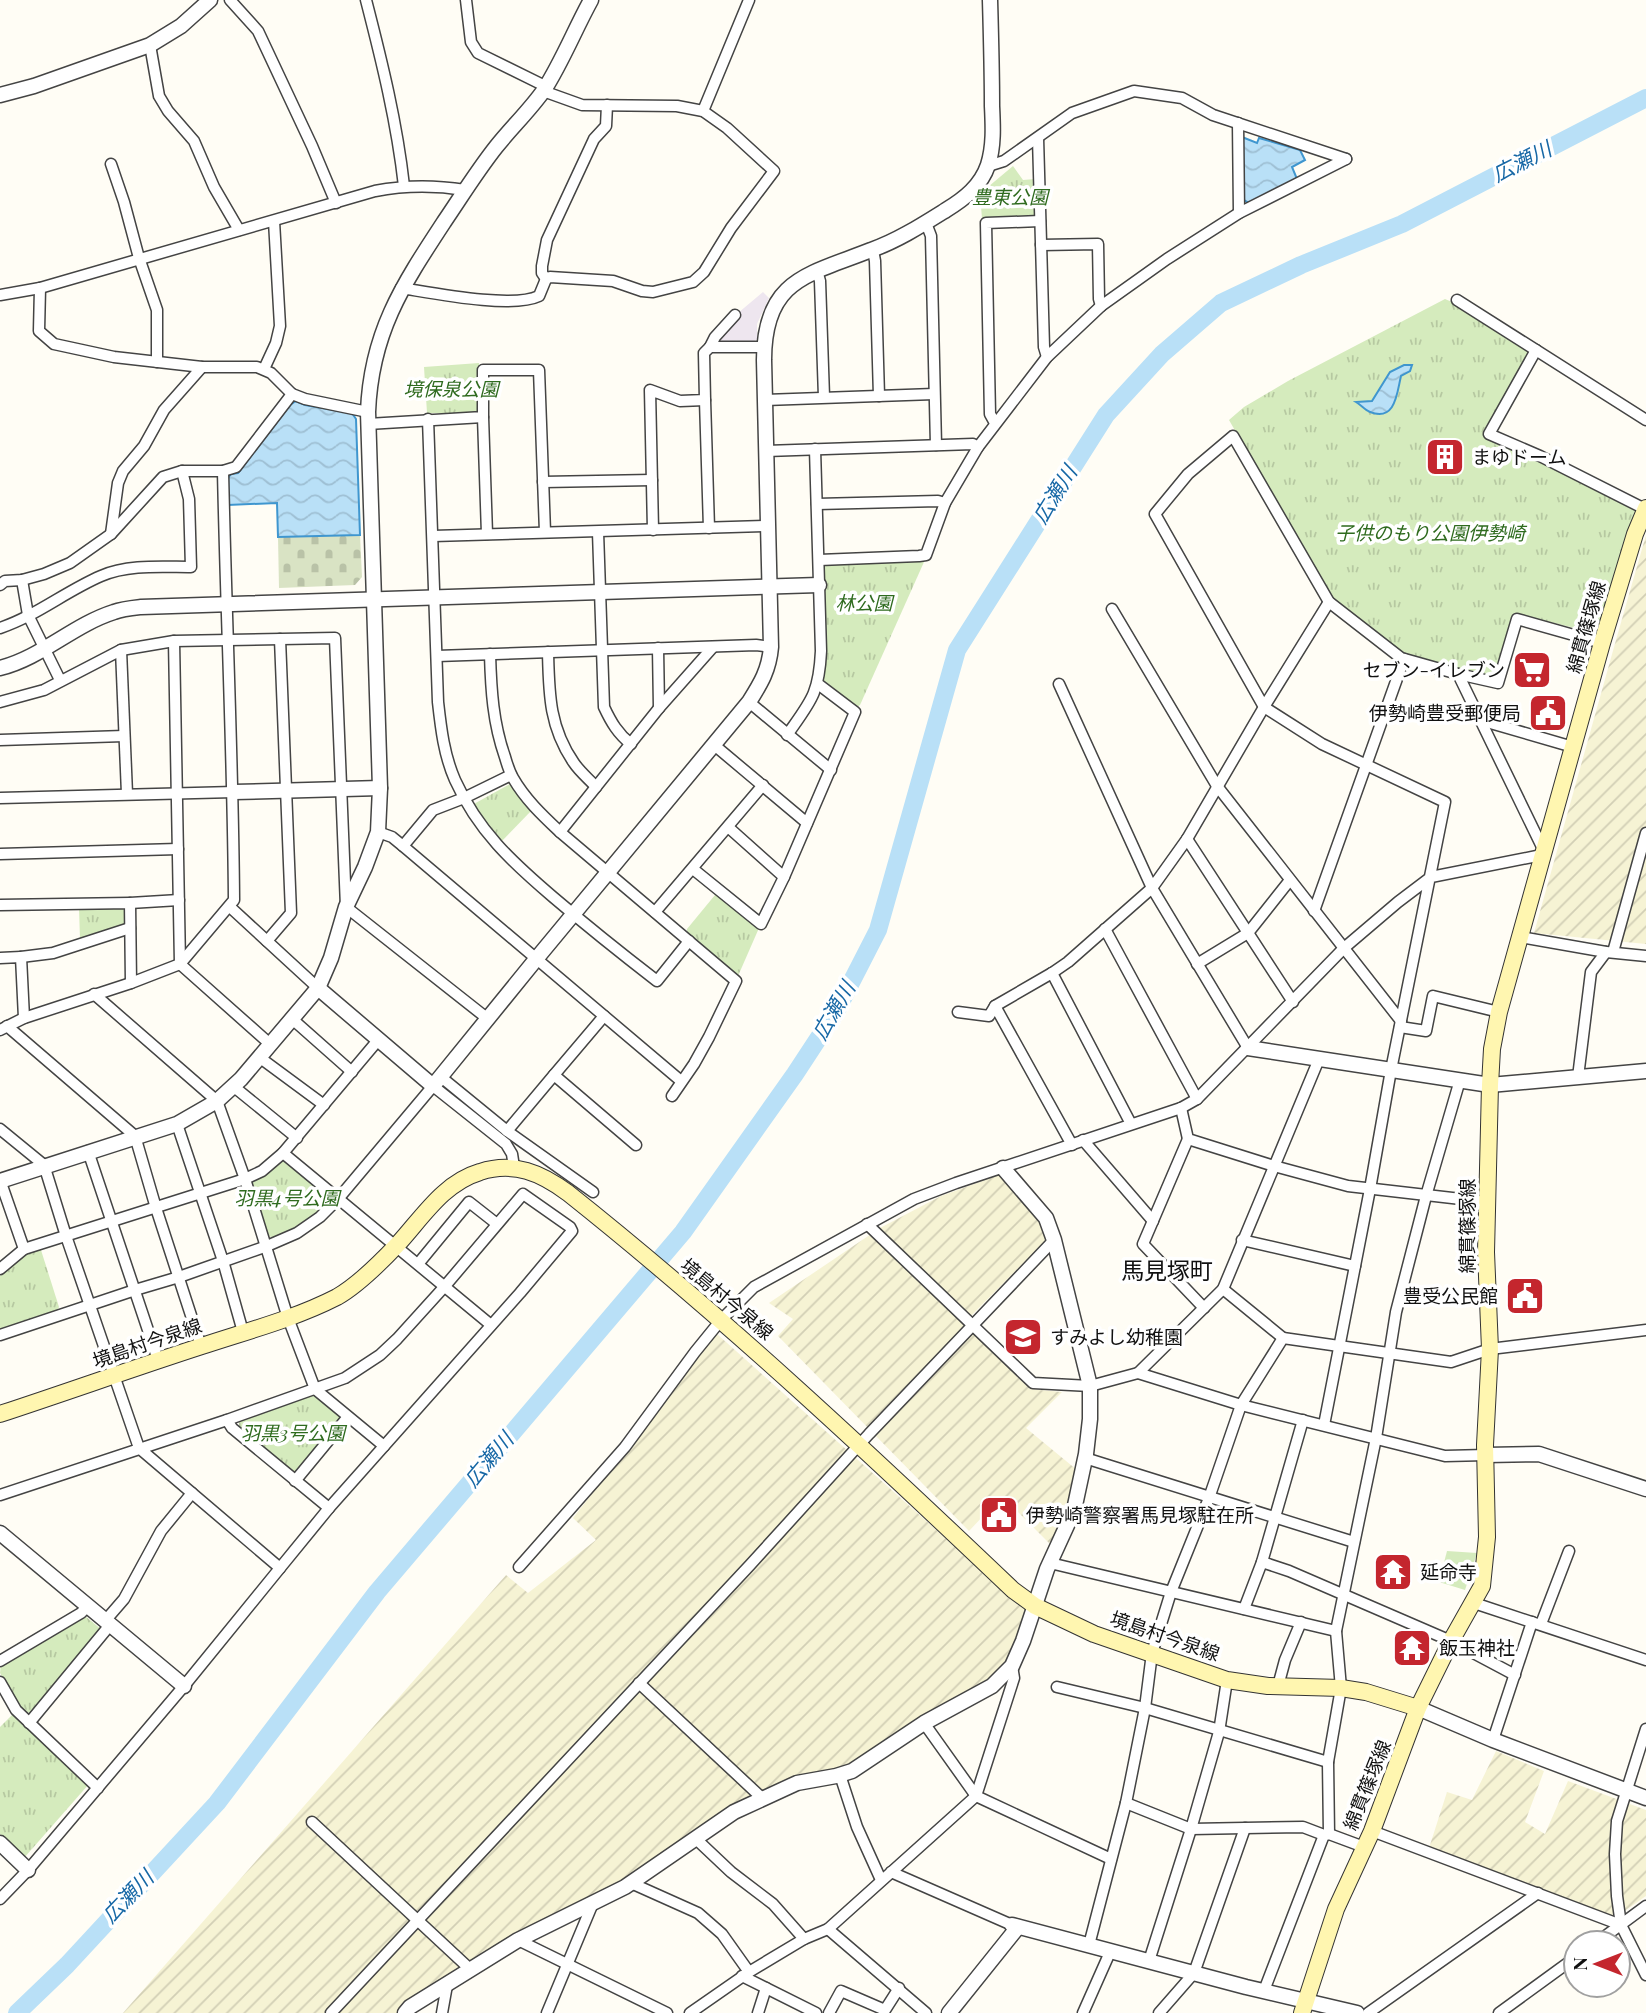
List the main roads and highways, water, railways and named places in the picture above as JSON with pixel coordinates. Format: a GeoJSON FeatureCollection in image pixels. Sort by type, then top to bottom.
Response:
{"type":"FeatureCollection","features":[{"type":"Feature","properties":{"kind":"main road","name":"綿貫篠塚線"},"geometry":{"type":"LineString","coordinates":[[1305,2007],[1336,1909],[1372,1831],[1418,1708],[1482,1586],[1487,1537],[1485,1445],[1490,1349],[1486,1252],[1492,1049],[1499,1012],[1602,643],[1634,534],[1646,509]]}},
{"type":"Feature","properties":{"kind":"main road","name":"境島村今泉線"},"geometry":{"type":"LineString","coordinates":[[0,1414],[288,1318],[339,1296],[396,1246],[432,1205],[460,1180],[486,1170],[514,1167],[548,1179],[569,1193],[718,1317],[859,1444],[1013,1590],[1035,1606],[1094,1634],[1227,1680],[1278,1686],[1341,1688],[1366,1692],[1418,1708]]}},
{"type":"Feature","properties":{"kind":"water"},"geometry":{"type":"Polygon","coordinates":[[[1242,137],[1257,143],[1259,138],[1300,150],[1305,160],[1292,167],[1297,179],[1249,203],[1243,200],[1242,137]]]}},
{"type":"Feature","properties":{"kind":"water"},"geometry":{"type":"Polygon","coordinates":[[[1404,365],[1412,365],[1410,371],[1401,376],[1394,404],[1385,413],[1368,411],[1356,402],[1372,401],[1390,372],[1404,365]]]}},
{"type":"Feature","properties":{"kind":"water"},"geometry":{"type":"Polygon","coordinates":[[[296,401],[352,413],[356,419],[360,535],[278,537],[277,503],[228,505],[228,478],[231,474],[238,473],[290,405],[296,401]]]}},
{"type":"Feature","properties":{"kind":"waterway","name":"広瀬川"},"geometry":{"type":"LineString","coordinates":[[17,2013],[67,1965],[217,1803],[377,1592],[683,1232],[795,1074],[837,1010],[878,930],[957,650],[1106,415],[1162,354],[1221,303],[1301,265],[1402,224],[1646,98]]}},
{"type":"Feature","properties":{"kind":"place","name":"まゆドーム"},"geometry":{"type":"Point","coordinates":[1445,457]}},
{"type":"Feature","properties":{"kind":"place","name":"セブン-イレブン"},"geometry":{"type":"Point","coordinates":[1532,670]}},
{"type":"Feature","properties":{"kind":"place","name":"伊勢崎豊受郵便局"},"geometry":{"type":"Point","coordinates":[1548,713]}},
{"type":"Feature","properties":{"kind":"place","name":"豊受公民館"},"geometry":{"type":"Point","coordinates":[1525,1296]}},
{"type":"Feature","properties":{"kind":"place","name":"すみよし幼稚園"},"geometry":{"type":"Point","coordinates":[1023,1337]}},
{"type":"Feature","properties":{"kind":"place","name":"伊勢崎警察署馬見塚駐在所"},"geometry":{"type":"Point","coordinates":[999,1515]}},
{"type":"Feature","properties":{"kind":"place","name":"延命寺"},"geometry":{"type":"Point","coordinates":[1393,1572]}},
{"type":"Feature","properties":{"kind":"place","name":"飯玉神社"},"geometry":{"type":"Point","coordinates":[1412,1648]}},
{"type":"Feature","properties":{"kind":"district","name":"馬見塚町"},"geometry":{"type":"Point","coordinates":[1167,1271]}},
{"type":"Feature","properties":{"kind":"park label","name":"豊東公園"},"geometry":{"type":"Point","coordinates":[1010,197]}},
{"type":"Feature","properties":{"kind":"park label","name":"境保泉公園"},"geometry":{"type":"Point","coordinates":[451,389]}},
{"type":"Feature","properties":{"kind":"park label","name":"子供のもり公園伊勢崎"},"geometry":{"type":"Point","coordinates":[1430,533]}},
{"type":"Feature","properties":{"kind":"park label","name":"林公園"},"geometry":{"type":"Point","coordinates":[864,603]}},
{"type":"Feature","properties":{"kind":"park label","name":"羽黒4号公園"},"geometry":{"type":"Point","coordinates":[287,1198]}},
{"type":"Feature","properties":{"kind":"park label","name":"羽黒3号公園"},"geometry":{"type":"Point","coordinates":[293,1433]}}]}
